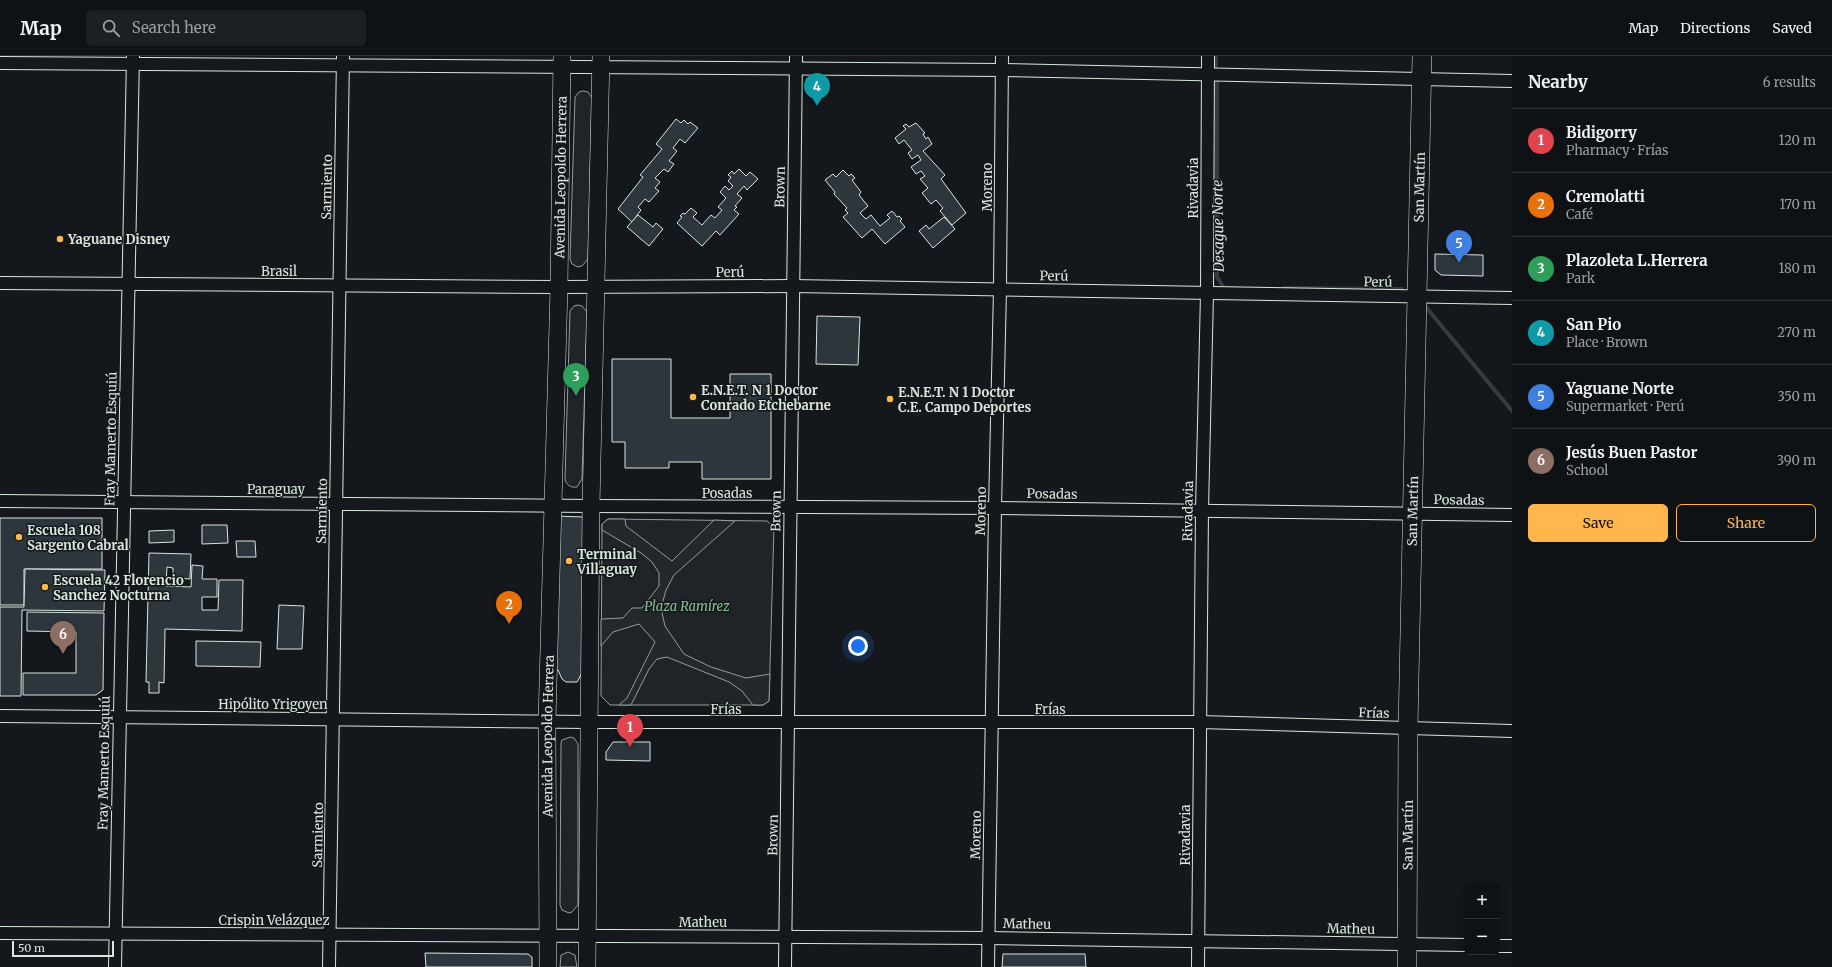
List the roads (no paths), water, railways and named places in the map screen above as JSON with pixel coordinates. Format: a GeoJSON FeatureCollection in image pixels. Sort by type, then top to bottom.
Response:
{"type":"FeatureCollection","features":[{"type":"Feature","properties":{"kind":"main road","name":"San Martín"},"geometry":{"type":"LineString","coordinates":[[1407,967],[1408,728],[1422,56]]}},
{"type":"Feature","properties":{"kind":"street","name":"Brown"},"geometry":{"type":"LineString","coordinates":[[785,967],[792,286],[796,56]]}},
{"type":"Feature","properties":{"kind":"street","name":"Moreno"},"geometry":{"type":"LineString","coordinates":[[988,967],[994,508],[1000,289],[1002,56]]}},
{"type":"Feature","properties":{"kind":"street","name":"Rivadavia"},"geometry":{"type":"LineString","coordinates":[[1198,967],[1199,722],[1207,293],[1208,56]]}},
{"type":"Feature","properties":{"kind":"street"},"geometry":{"type":"LineString","coordinates":[[0,63],[133,60],[601,62],[796,69],[1208,73],[1512,81]]}},
{"type":"Feature","properties":{"kind":"street","name":"Fray Mamerto Esquiú"},"geometry":{"type":"LineString","coordinates":[[115,967],[133,60]]}},
{"type":"Feature","properties":{"kind":"street","name":"Sarmiento"},"geometry":{"type":"LineString","coordinates":[[329,967],[343,61]]}},
{"type":"Feature","properties":{"kind":"street","name":"Avenida Leopoldo Herrera"},"geometry":{"type":"LineString","coordinates":[[548,967],[547,721],[551,506],[559,287],[562,62]]}},
{"type":"Feature","properties":{"kind":"street"},"geometry":{"type":"LineString","coordinates":[[587,967],[591,506],[601,62]]}},
{"type":"Feature","properties":{"kind":"street","name":"Brasil"},"geometry":{"type":"LineString","coordinates":[[0,283],[559,287]]}},
{"type":"Feature","properties":{"kind":"street"},"geometry":{"type":"LineString","coordinates":[[559,287],[596,286]]}},
{"type":"Feature","properties":{"kind":"street","name":"Perú"},"geometry":{"type":"LineString","coordinates":[[596,286],[792,286],[1512,298]]}},
{"type":"Feature","properties":{"kind":"street","name":"Paraguay"},"geometry":{"type":"LineString","coordinates":[[0,501],[551,506]]}},
{"type":"Feature","properties":{"kind":"street"},"geometry":{"type":"LineString","coordinates":[[551,506],[591,506]]}},
{"type":"Feature","properties":{"kind":"street","name":"Posadas"},"geometry":{"type":"LineString","coordinates":[[591,506],[1202,510],[1512,515]]}},
{"type":"Feature","properties":{"kind":"street","name":"Hipólito Yrigoyen"},"geometry":{"type":"LineString","coordinates":[[0,716],[588,722]]}},
{"type":"Feature","properties":{"kind":"street","name":"Frías"},"geometry":{"type":"LineString","coordinates":[[588,722],[992,724],[1199,722],[1512,731]]}},
{"type":"Feature","properties":{"kind":"street","name":"Crispin Velázquez"},"geometry":{"type":"LineString","coordinates":[[0,933],[587,936]]}},
{"type":"Feature","properties":{"kind":"street","name":"Matheu"},"geometry":{"type":"LineString","coordinates":[[587,936],[988,938],[1464,945]]}},
{"type":"Feature","properties":{"kind":"street"},"geometry":{"type":"LineString","coordinates":[[1500,946],[1512,946]]}},
{"type":"Feature","properties":{"kind":"waterway","name":"Desague Norte"},"geometry":{"type":"LineString","coordinates":[[1216,56],[1216,66]]}},
{"type":"Feature","properties":{"kind":"waterway","name":"Desague Norte"},"geometry":{"type":"LineString","coordinates":[[1217,81],[1217,277],[1224,288],[1229,288]]}},
{"type":"Feature","properties":{"kind":"waterway","name":"Desague Norte"},"geometry":{"type":"LineString","coordinates":[[1284,288],[1402,289]]}},
{"type":"Feature","properties":{"kind":"waterway","name":"Desague Norte"},"geometry":{"type":"LineString","coordinates":[[1425,306],[1512,411]]}},
{"type":"Feature","properties":{"kind":"place","name":"San Pio"},"geometry":{"type":"Point","coordinates":[817,106]}},
{"type":"Feature","properties":{"kind":"place","name":"Yaguane Disney"},"geometry":{"type":"Point","coordinates":[60,239]}},
{"type":"Feature","properties":{"kind":"place","name":"Yaguane Norte"},"geometry":{"type":"Point","coordinates":[1459,263]}},
{"type":"Feature","properties":{"kind":"place","name":"Plazoleta L.Herrera"},"geometry":{"type":"Point","coordinates":[576,396]}},
{"type":"Feature","properties":{"kind":"place","name":"E.N.E.T. N 1 Doctor Conrado Etchebarne"},"geometry":{"type":"Point","coordinates":[693,397]}},
{"type":"Feature","properties":{"kind":"place","name":"E.N.E.T. N 1 Doctor C.E. Campo Deportes"},"geometry":{"type":"Point","coordinates":[890,399]}},
{"type":"Feature","properties":{"kind":"place","name":"Escuela 108 Sargento Cabral"},"geometry":{"type":"Point","coordinates":[19,537]}},
{"type":"Feature","properties":{"kind":"place","name":"Terminal Villaguay"},"geometry":{"type":"Point","coordinates":[569,561]}},
{"type":"Feature","properties":{"kind":"place","name":"Escuela 42 Florencio Sanchez Nocturna"},"geometry":{"type":"Point","coordinates":[45,587]}},
{"type":"Feature","properties":{"kind":"place","name":"Cremolatti"},"geometry":{"type":"Point","coordinates":[509,624]}},
{"type":"Feature","properties":{"kind":"place","name":"Jesús Buen Pastor"},"geometry":{"type":"Point","coordinates":[63,654]}},
{"type":"Feature","properties":{"kind":"place","name":"Bidigorry"},"geometry":{"type":"Point","coordinates":[630,747]}},
{"type":"Feature","properties":{"kind":"park label","name":"Plaza Ramírez"},"geometry":{"type":"Point","coordinates":[687,606]}}]}
